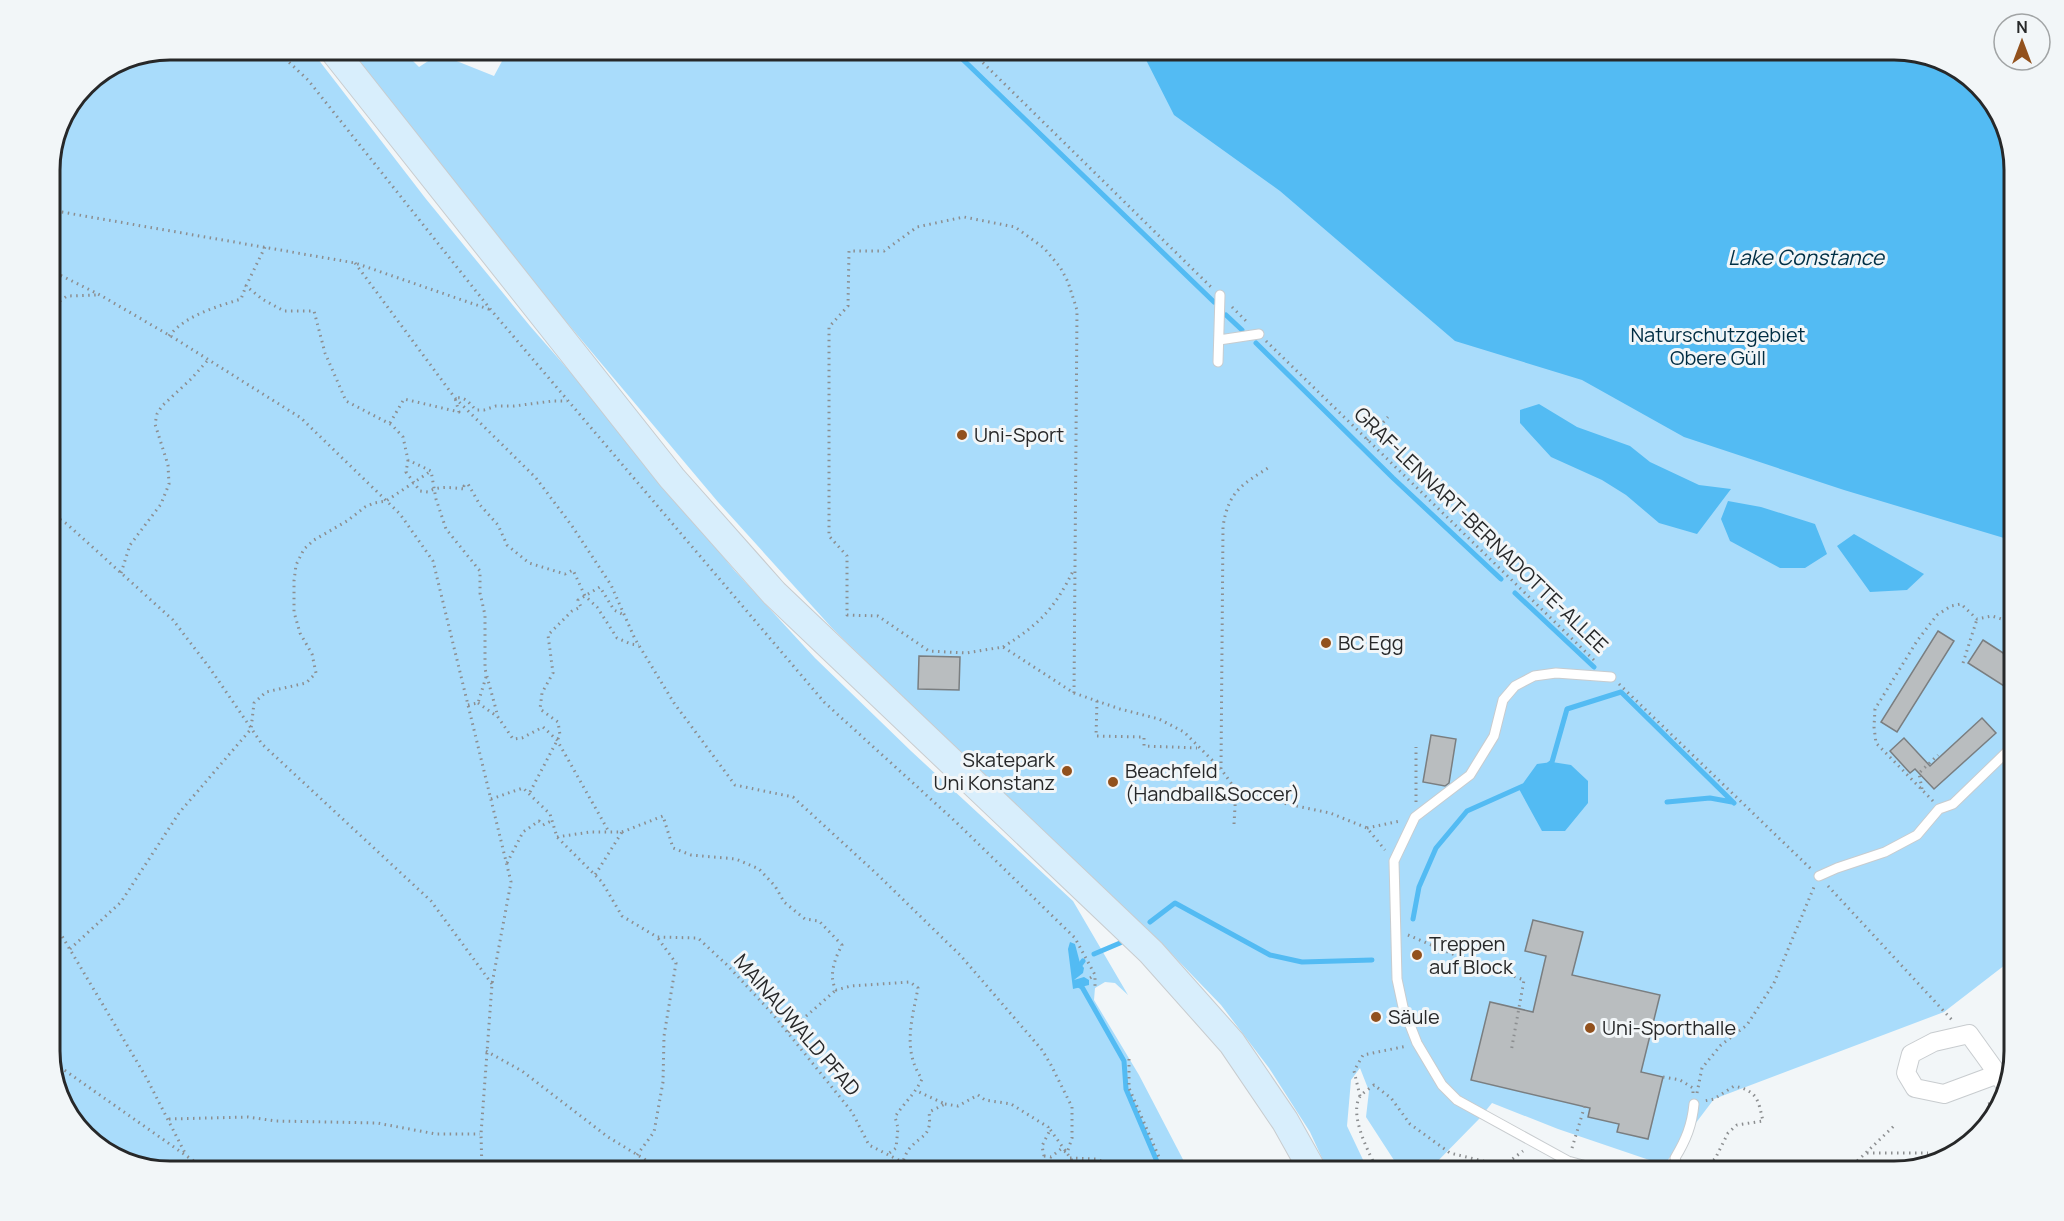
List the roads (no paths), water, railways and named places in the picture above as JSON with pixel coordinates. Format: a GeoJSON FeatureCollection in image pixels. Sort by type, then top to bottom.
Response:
{"type":"FeatureCollection","features":[{"type":"Feature","properties":{"kind":"main road"},"geometry":{"type":"LineString","coordinates":[[341,60],[672,478],[774,593],[1151,952],[1232,1043],[1286,1121],[1306,1161]]}},
{"type":"Feature","properties":{"kind":"street"},"geometry":{"type":"LineString","coordinates":[[2000,1077],[1944,1094],[1915,1088],[1906,1073],[1911,1054],[1934,1042],[1969,1034],[2001,1073]]}},
{"type":"Feature","properties":{"kind":"lane"},"geometry":{"type":"LineString","coordinates":[[1218,362],[1220,295]]}},
{"type":"Feature","properties":{"kind":"lane"},"geometry":{"type":"LineString","coordinates":[[1219,340],[1259,334]]}},
{"type":"Feature","properties":{"kind":"lane"},"geometry":{"type":"LineString","coordinates":[[1568,1161],[1457,1100],[1442,1084],[1418,1043],[1402,1007],[1397,979],[1394,861],[1415,817],[1470,775],[1494,736],[1503,700],[1515,686],[1534,676],[1556,673],[1611,677]]}},
{"type":"Feature","properties":{"kind":"lane"},"geometry":{"type":"LineString","coordinates":[[1819,876],[1885,852],[1917,835],[1939,810],[1953,804],[2004,755]]}},
{"type":"Feature","properties":{"kind":"lane"},"geometry":{"type":"LineString","coordinates":[[1676,1161],[1675,1158],[1685,1142],[1692,1122],[1694,1104]]}},
{"type":"Feature","properties":{"kind":"water","name":"Lake Constance"},"geometry":{"type":"Polygon","coordinates":[[[1146,60],[1894,60],[1936,68],[1961,83],[1981,103],[1996,128],[2002,149],[2004,163],[2004,538],[1844,490],[1684,437],[1582,380],[1455,341],[1280,191],[1174,115],[1146,60]]]}},
{"type":"Feature","properties":{"kind":"water"},"geometry":{"type":"Polygon","coordinates":[[[1539,404],[1577,427],[1630,446],[1650,462],[1699,485],[1731,489],[1697,534],[1659,523],[1626,495],[1602,480],[1551,457],[1520,423],[1520,410],[1539,404]]]}},
{"type":"Feature","properties":{"kind":"water"},"geometry":{"type":"Polygon","coordinates":[[[1728,501],[1761,507],[1815,524],[1827,554],[1805,568],[1780,568],[1730,541],[1721,519],[1728,501]]]}},
{"type":"Feature","properties":{"kind":"water"},"geometry":{"type":"Polygon","coordinates":[[[1854,534],[1924,574],[1907,590],[1870,592],[1837,546],[1854,534]]]}},
{"type":"Feature","properties":{"kind":"water"},"geometry":{"type":"Polygon","coordinates":[[[1552,762],[1571,765],[1588,781],[1588,803],[1565,831],[1542,831],[1519,789],[1537,764],[1552,762]]]}},
{"type":"Feature","properties":{"kind":"water"},"geometry":{"type":"Polygon","coordinates":[[[1070,942],[1075,944],[1080,963],[1084,968],[1083,973],[1074,980],[1084,977],[1089,980],[1089,985],[1073,989],[1068,949],[1070,942]]]}},
{"type":"Feature","properties":{"kind":"waterway"},"geometry":{"type":"LineString","coordinates":[[963,60],[1214,302]]}},
{"type":"Feature","properties":{"kind":"waterway"},"geometry":{"type":"LineString","coordinates":[[1226,315],[1242,330]]}},
{"type":"Feature","properties":{"kind":"waterway"},"geometry":{"type":"LineString","coordinates":[[1256,343],[1393,478],[1501,579]]}},
{"type":"Feature","properties":{"kind":"waterway"},"geometry":{"type":"LineString","coordinates":[[1515,593],[1594,667]]}},
{"type":"Feature","properties":{"kind":"waterway"},"geometry":{"type":"LineString","coordinates":[[1546,767],[1552,762],[1567,709],[1621,692],[1734,803]]}},
{"type":"Feature","properties":{"kind":"waterway"},"geometry":{"type":"LineString","coordinates":[[1413,919],[1419,887],[1436,848],[1467,811],[1523,786]]}},
{"type":"Feature","properties":{"kind":"waterway"},"geometry":{"type":"LineString","coordinates":[[1667,802],[1710,798],[1732,802]]}},
{"type":"Feature","properties":{"kind":"waterway"},"geometry":{"type":"LineString","coordinates":[[1150,922],[1175,903],[1270,955],[1302,962],[1372,960]]}},
{"type":"Feature","properties":{"kind":"waterway"},"geometry":{"type":"LineString","coordinates":[[1094,954],[1120,943]]}},
{"type":"Feature","properties":{"kind":"waterway"},"geometry":{"type":"LineString","coordinates":[[1077,969],[1083,961]]}},
{"type":"Feature","properties":{"kind":"waterway"},"geometry":{"type":"LineString","coordinates":[[1077,984],[1082,987],[1124,1061],[1126,1089],[1157,1161]]}},
{"type":"Feature","properties":{"kind":"place","name":"Uni-Sport"},"geometry":{"type":"Point","coordinates":[962,435]}},
{"type":"Feature","properties":{"kind":"place","name":"BC Egg"},"geometry":{"type":"Point","coordinates":[1326,643]}},
{"type":"Feature","properties":{"kind":"place","name":"Skatepark Uni Konstanz"},"geometry":{"type":"Point","coordinates":[1067,771]}},
{"type":"Feature","properties":{"kind":"place","name":"Beachfeld (Handball&Soccer)"},"geometry":{"type":"Point","coordinates":[1113,782]}},
{"type":"Feature","properties":{"kind":"place","name":"Treppen auf Block"},"geometry":{"type":"Point","coordinates":[1417,955]}},
{"type":"Feature","properties":{"kind":"place","name":"Säule"},"geometry":{"type":"Point","coordinates":[1376,1017]}},
{"type":"Feature","properties":{"kind":"place","name":"Uni-Sporthalle"},"geometry":{"type":"Point","coordinates":[1590,1028]}},
{"type":"Feature","properties":{"kind":"park label","name":"Naturschutzgebiet Obere Güll"},"geometry":{"type":"Point","coordinates":[1718,346]}}]}
